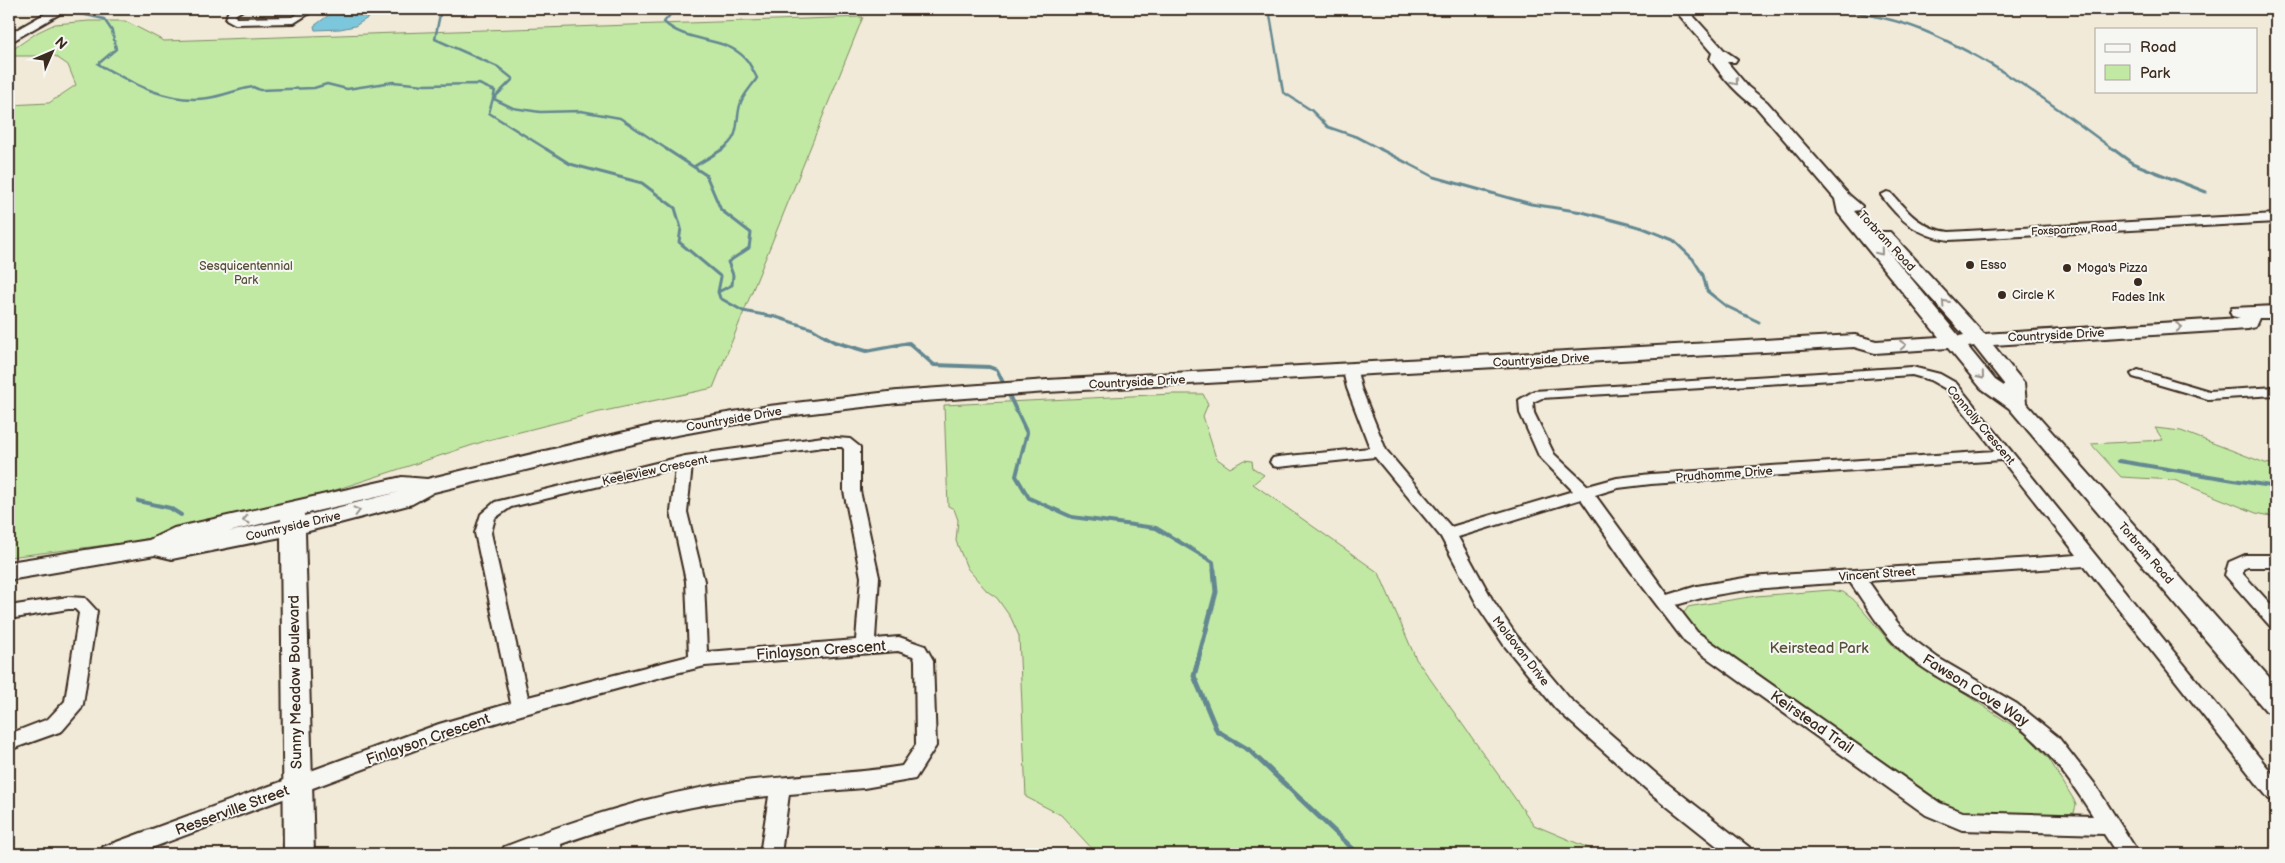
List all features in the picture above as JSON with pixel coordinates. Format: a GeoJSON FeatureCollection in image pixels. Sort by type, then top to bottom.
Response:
{"type":"FeatureCollection","features":[{"type":"Feature","properties":{"kind":"main road"},"geometry":{"type":"LineString","coordinates":[[9,39],[62,9]]}},
{"type":"Feature","properties":{"kind":"main road","name":"Torbram Road"},"geometry":{"type":"LineString","coordinates":[[1680,9],[1719,53],[1717,59],[1734,82],[1747,96],[1762,105],[1843,198],[1861,210],[1960,334],[1988,384],[2016,404],[2276,703]]}},
{"type":"Feature","properties":{"kind":"main road","name":"Torbram Road"},"geometry":{"type":"LineString","coordinates":[[1843,198],[1844,209],[1960,334]]}},
{"type":"Feature","properties":{"kind":"main road","name":"Countryside Drive"},"geometry":{"type":"LineString","coordinates":[[9,571],[155,547],[172,551],[293,519],[404,499],[427,486],[539,458],[712,422],[826,405],[960,392],[1048,386],[1350,371],[1855,341],[1875,347],[1960,334],[2248,323],[2251,314],[2276,312]]}},
{"type":"Feature","properties":{"kind":"main road","name":"Sunny Meadow Boulevard"},"geometry":{"type":"LineString","coordinates":[[293,519],[299,854]]}},
{"type":"Feature","properties":{"kind":"street"},"geometry":{"type":"LineString","coordinates":[[240,9],[231,14],[230,18],[235,20],[286,20],[299,17],[312,9]]}},
{"type":"Feature","properties":{"kind":"street","name":"Foxsparrow Road"},"geometry":{"type":"LineString","coordinates":[[1887,195],[1907,219],[1925,232],[1950,236],[2276,218]]}},
{"type":"Feature","properties":{"kind":"street","name":"Moldovan Drive"},"geometry":{"type":"LineString","coordinates":[[1350,371],[1354,388],[1379,452],[1448,534],[1485,602],[1510,640],[1563,704],[1662,790],[1742,854]]}},
{"type":"Feature","properties":{"kind":"street","name":"Connolly Crescent"},"geometry":{"type":"LineString","coordinates":[[1584,492],[1547,456],[1527,413],[1526,400],[1539,394],[1912,371],[1935,377],[1951,386],[2276,793]]}},
{"type":"Feature","properties":{"kind":"street"},"geometry":{"type":"LineString","coordinates":[[2138,374],[2208,395],[2276,391]]}},
{"type":"Feature","properties":{"kind":"street","name":"Keeleview Crescent"},"geometry":{"type":"LineString","coordinates":[[521,708],[483,533],[486,517],[494,509],[506,503],[685,461],[823,442],[845,442],[852,447],[852,491],[870,577],[865,646]]}},
{"type":"Feature","properties":{"kind":"street"},"geometry":{"type":"LineString","coordinates":[[1278,462],[1379,452]]}},
{"type":"Feature","properties":{"kind":"street","name":"Prudhomme Drive"},"geometry":{"type":"LineString","coordinates":[[1448,534],[1617,483],[1651,479],[2006,455]]}},
{"type":"Feature","properties":{"kind":"street"},"geometry":{"type":"LineString","coordinates":[[685,461],[679,512],[695,582],[698,661]]}},
{"type":"Feature","properties":{"kind":"street","name":"Keirstead Trail"},"geometry":{"type":"LineString","coordinates":[[1584,492],[1636,566],[1691,637],[1933,809],[1962,821],[1986,824],[2109,826]]}},
{"type":"Feature","properties":{"kind":"street","name":"Vincent Street"},"geometry":{"type":"LineString","coordinates":[[1665,602],[1697,592],[1750,583],[2090,560]]}},
{"type":"Feature","properties":{"kind":"street"},"geometry":{"type":"LineString","coordinates":[[2276,561],[2245,561],[2235,566],[2234,575],[2276,621]]}},
{"type":"Feature","properties":{"kind":"street","name":"Fawson Cove Way"},"geometry":{"type":"LineString","coordinates":[[1855,576],[1897,635],[1917,653],[2004,706],[2039,731],[2060,752],[2129,854]]}},
{"type":"Feature","properties":{"kind":"street"},"geometry":{"type":"LineString","coordinates":[[9,612],[68,603],[79,603],[88,611],[74,704],[55,725],[9,742]]}},
{"type":"Feature","properties":{"kind":"street","name":"Finlayson Crescent"},"geometry":{"type":"LineString","coordinates":[[297,786],[446,730],[698,661],[899,644],[919,652],[924,660],[926,746],[908,773],[877,779],[736,791],[676,802],[614,817],[551,846],[511,854]]}},
{"type":"Feature","properties":{"kind":"street","name":"Resserville Street"},"geometry":{"type":"LineString","coordinates":[[110,854],[297,786]]}},
{"type":"Feature","properties":{"kind":"street"},"geometry":{"type":"LineString","coordinates":[[771,854],[780,787]]}},
{"type":"Feature","properties":{"kind":"green space","name":"Sesquicentennial Park"},"geometry":{"type":"Polygon","coordinates":[[[863,17],[713,388],[595,413],[488,440],[262,514],[131,542],[9,557],[9,105],[49,103],[76,85],[68,65],[55,56],[9,56],[9,52],[38,32],[55,24],[89,21],[125,21],[164,41],[863,17]]]}},
{"type":"Feature","properties":{"kind":"green space"},"geometry":{"type":"Polygon","coordinates":[[[1203,394],[1208,404],[1203,416],[1216,458],[1230,468],[1244,460],[1252,461],[1253,468],[1264,475],[1253,484],[1379,573],[1416,659],[1534,825],[1599,854],[1097,854],[1061,815],[1026,797],[1019,636],[1011,618],[997,598],[987,591],[967,568],[956,541],[958,520],[954,509],[948,506],[944,405],[1203,394]]]}},
{"type":"Feature","properties":{"kind":"green space"},"geometry":{"type":"Polygon","coordinates":[[[2155,428],[2181,431],[2265,463],[2276,465],[2276,529],[2271,516],[2256,513],[2174,480],[2121,477],[2091,444],[2163,440],[2155,428]]]}},
{"type":"Feature","properties":{"kind":"green space","name":"Keirstead Park"},"geometry":{"type":"Polygon","coordinates":[[[1831,590],[1843,592],[1853,599],[1895,648],[2027,735],[2049,759],[2074,800],[2076,805],[2074,813],[2064,815],[1994,813],[1971,815],[1948,808],[1729,657],[1687,622],[1684,613],[1688,607],[1756,596],[1831,590]]]}},
{"type":"Feature","properties":{"kind":"water"},"geometry":{"type":"Polygon","coordinates":[[[337,9],[382,9],[355,26],[315,30],[314,26],[337,9]]]}},
{"type":"Feature","properties":{"kind":"waterway"},"geometry":{"type":"LineString","coordinates":[[441,9],[435,39],[498,67],[513,79],[495,97]]}},
{"type":"Feature","properties":{"kind":"waterway"},"geometry":{"type":"LineString","coordinates":[[675,9],[664,22],[683,34],[716,42],[736,51],[747,60],[757,78],[741,102],[736,130],[732,140],[721,150]]}},
{"type":"Feature","properties":{"kind":"waterway"},"geometry":{"type":"LineString","coordinates":[[1269,9],[1283,92],[1311,110],[1328,127],[1357,137],[1382,150]]}},
{"type":"Feature","properties":{"kind":"waterway"},"geometry":{"type":"LineString","coordinates":[[1837,9],[1901,23],[1948,42],[2022,84],[2114,150]]}},
{"type":"Feature","properties":{"kind":"waterway"},"geometry":{"type":"LineString","coordinates":[[77,13],[104,19],[112,31],[116,49],[98,64],[137,85],[164,95],[178,98],[208,98],[253,87],[260,90],[314,88],[327,84],[347,89],[393,82],[425,85],[479,84],[495,91],[489,113],[548,150]]}},
{"type":"Feature","properties":{"kind":"waterway"},"geometry":{"type":"LineString","coordinates":[[494,99],[513,108],[540,112],[581,111],[620,118],[668,150]]}},
{"type":"Feature","properties":{"kind":"waterway"},"geometry":{"type":"LineString","coordinates":[[546,149],[570,164],[642,183],[675,208],[681,228],[679,242],[721,277],[718,292]]}},
{"type":"Feature","properties":{"kind":"waterway"},"geometry":{"type":"LineString","coordinates":[[666,149],[706,175],[721,210],[751,233],[749,248],[728,262],[733,275],[732,285],[718,292]]}},
{"type":"Feature","properties":{"kind":"waterway"},"geometry":{"type":"LineString","coordinates":[[695,166],[723,149]]}},
{"type":"Feature","properties":{"kind":"waterway"},"geometry":{"type":"LineString","coordinates":[[1380,149],[1434,177],[1531,204],[1582,212],[1643,228],[1673,240],[1693,259],[1703,275],[1707,291],[1726,306],[1759,322]]}},
{"type":"Feature","properties":{"kind":"waterway"},"geometry":{"type":"LineString","coordinates":[[2113,149],[2132,163],[2206,192]]}},
{"type":"Feature","properties":{"kind":"waterway"},"geometry":{"type":"LineString","coordinates":[[718,292],[720,298],[743,311],[776,317],[813,329],[826,337]]}},
{"type":"Feature","properties":{"kind":"waterway"},"geometry":{"type":"LineString","coordinates":[[824,336],[835,342],[866,351],[909,343],[934,365],[989,367],[997,370],[1027,433],[1016,476],[1029,498],[1072,517],[1156,528],[1213,562],[1214,571]]}},
{"type":"Feature","properties":{"kind":"waterway"},"geometry":{"type":"LineString","coordinates":[[2119,461],[2276,487]]}},
{"type":"Feature","properties":{"kind":"waterway"},"geometry":{"type":"LineString","coordinates":[[138,501],[170,508],[181,515]]}},
{"type":"Feature","properties":{"kind":"waterway"},"geometry":{"type":"LineString","coordinates":[[1214,570],[1216,592],[1194,676],[1217,731],[1249,750],[1353,849],[1354,854]]}},
{"type":"Feature","properties":{"kind":"place","name":"Esso"},"geometry":{"type":"Point","coordinates":[1970,265]}},
{"type":"Feature","properties":{"kind":"place","name":"Moga's Pizza"},"geometry":{"type":"Point","coordinates":[2067,268]}},
{"type":"Feature","properties":{"kind":"place","name":"Fades Ink"},"geometry":{"type":"Point","coordinates":[2138,282]}},
{"type":"Feature","properties":{"kind":"place","name":"Circle K"},"geometry":{"type":"Point","coordinates":[2002,295]}}]}
